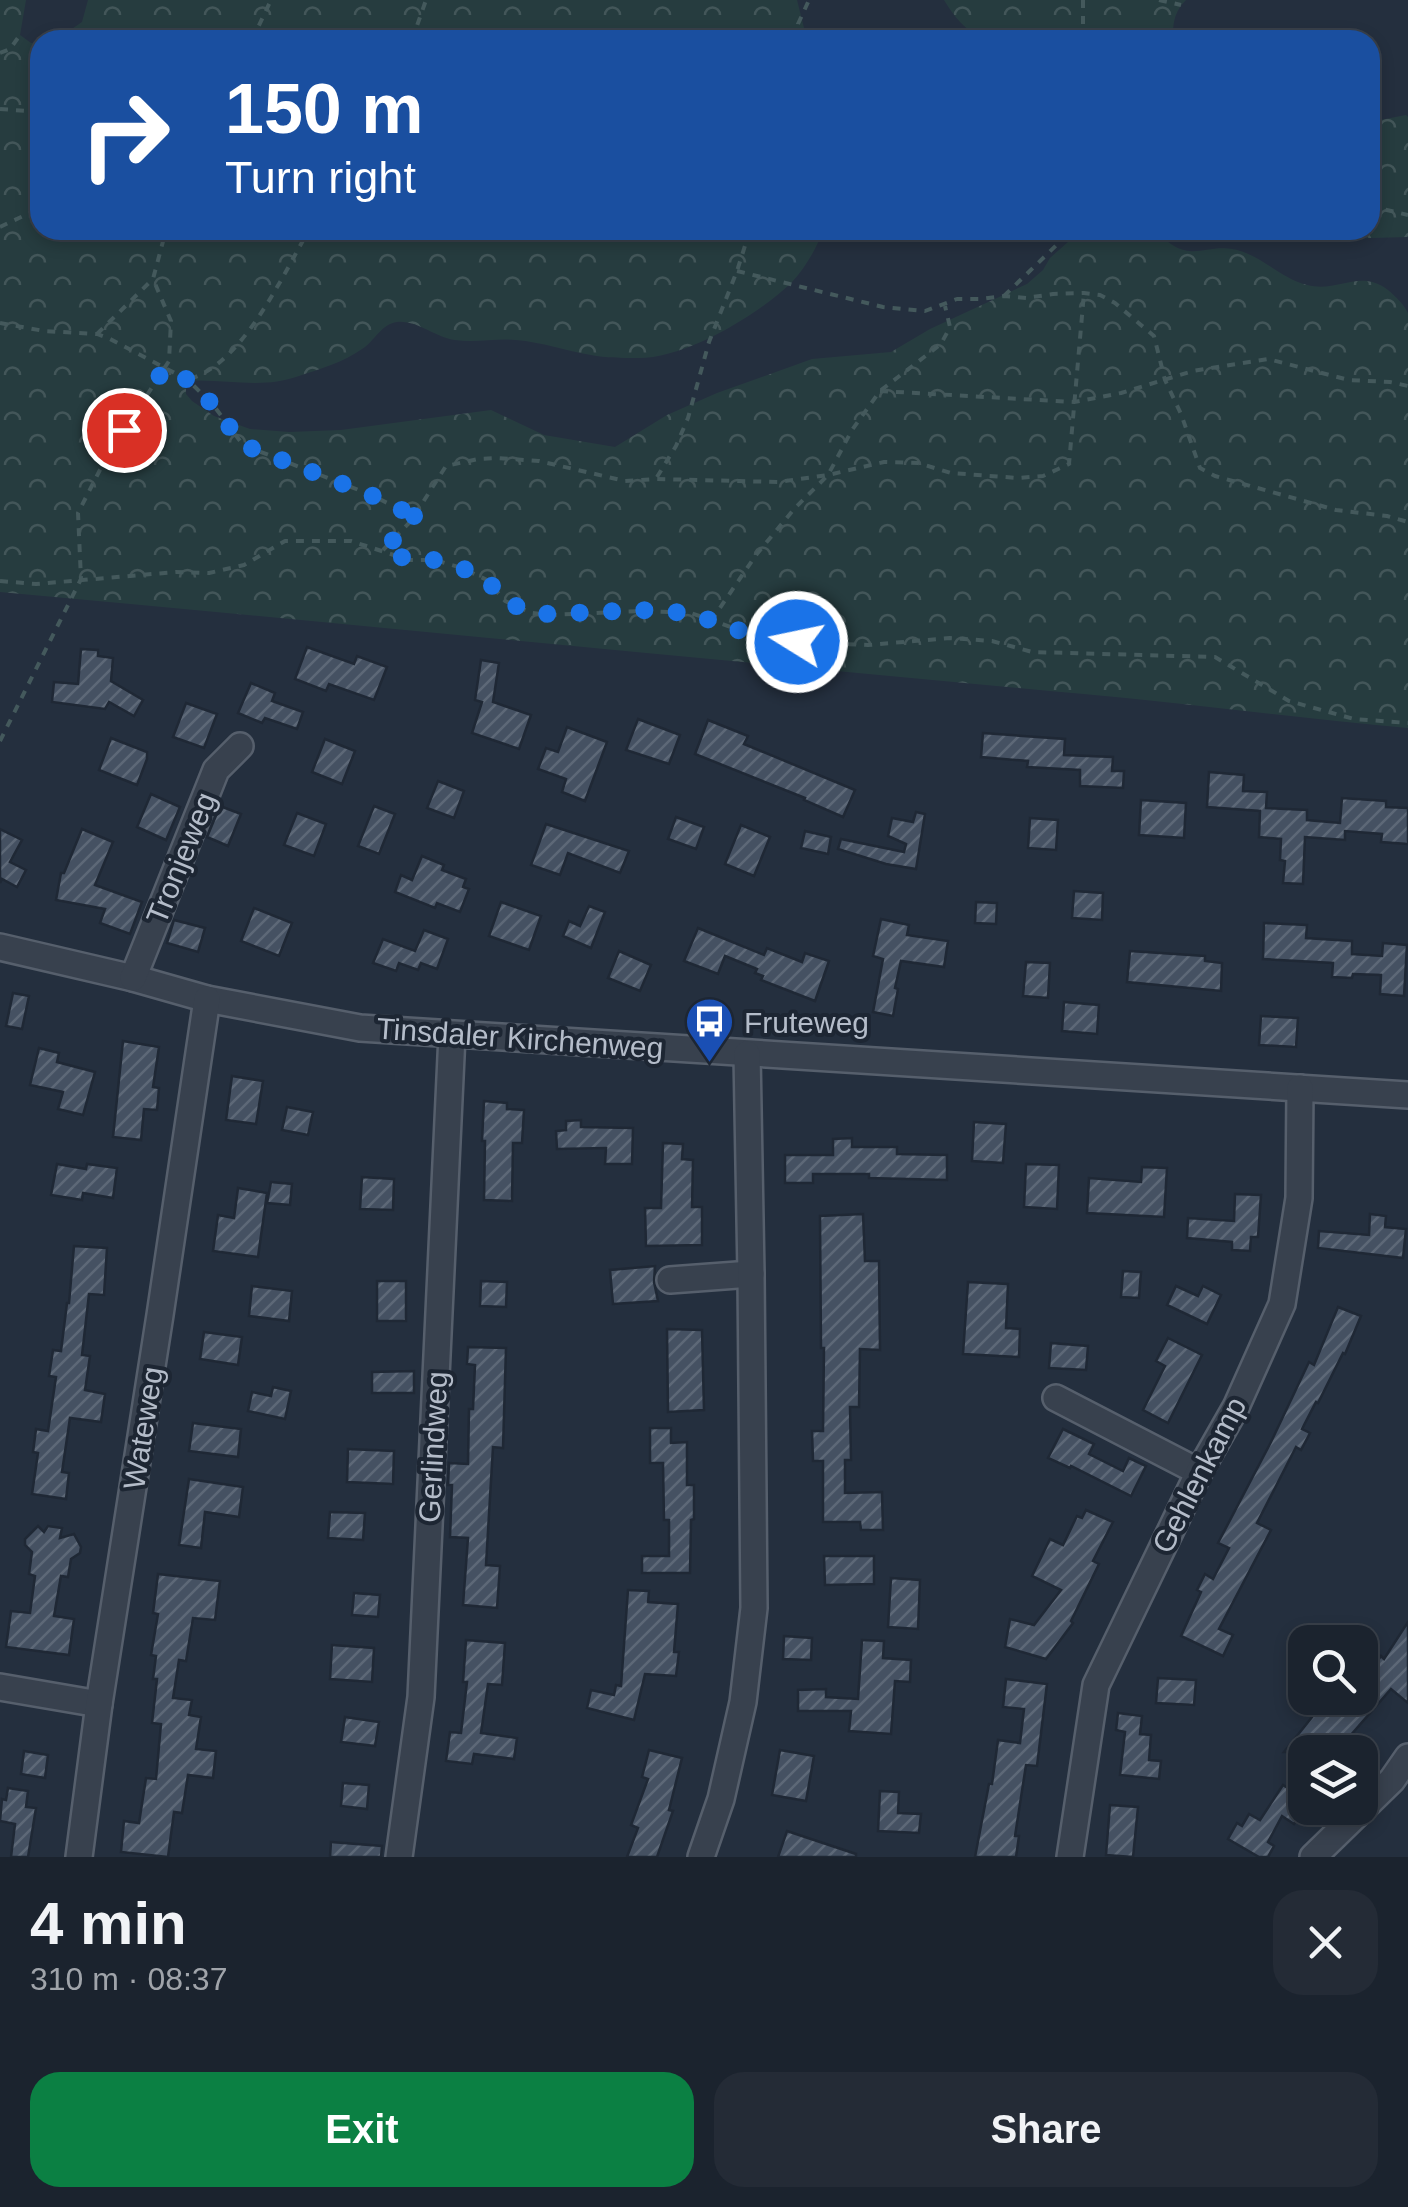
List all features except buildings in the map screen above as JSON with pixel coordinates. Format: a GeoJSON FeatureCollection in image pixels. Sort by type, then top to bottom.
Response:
{"type":"FeatureCollection","features":[{"type":"Feature","properties":{"kind":"street","name":"Tronjeweg"},"geometry":{"type":"LineString","coordinates":[[133,978],[216,770],[240,746]]}},
{"type":"Feature","properties":{"kind":"street","name":"Tinsdaler Kirchenweg"},"geometry":{"type":"LineString","coordinates":[[0,948],[207,999],[360,1028],[1408,1095]]}},
{"type":"Feature","properties":{"kind":"street","name":"Wateweg"},"geometry":{"type":"LineString","coordinates":[[79,1857],[207,999]]}},
{"type":"Feature","properties":{"kind":"street","name":"Gerlindweg"},"geometry":{"type":"LineString","coordinates":[[398,1857],[421,1698],[452,1035]]}},
{"type":"Feature","properties":{"kind":"street"},"geometry":{"type":"LineString","coordinates":[[701,1857],[721,1800],[743,1702],[754,1608],[747,1054]]}},
{"type":"Feature","properties":{"kind":"street","name":"Gehlenkamp"},"geometry":{"type":"LineString","coordinates":[[1070,1857],[1096,1686],[1199,1472],[1236,1407],[1282,1304],[1299,1198],[1300,1088]]}},
{"type":"Feature","properties":{"kind":"street"},"geometry":{"type":"LineString","coordinates":[[670,1280],[751,1274]]}},
{"type":"Feature","properties":{"kind":"street"},"geometry":{"type":"LineString","coordinates":[[1056,1398],[1199,1472]]}},
{"type":"Feature","properties":{"kind":"street"},"geometry":{"type":"LineString","coordinates":[[0,1687],[99,1704]]}},
{"type":"Feature","properties":{"kind":"street"},"geometry":{"type":"LineString","coordinates":[[1313,1857],[1392,1780],[1408,1757]]}},
{"type":"Feature","properties":{"kind":"path"},"geometry":{"type":"LineString","coordinates":[[257,30],[271,0]]}},
{"type":"Feature","properties":{"kind":"path"},"geometry":{"type":"LineString","coordinates":[[416,30],[426,0]]}},
{"type":"Feature","properties":{"kind":"path"},"geometry":{"type":"LineString","coordinates":[[798,30],[809,0]]}},
{"type":"Feature","properties":{"kind":"path"},"geometry":{"type":"LineString","coordinates":[[1083,0],[1083,30]]}},
{"type":"Feature","properties":{"kind":"path"},"geometry":{"type":"LineString","coordinates":[[1159,0],[1181,5]]}},
{"type":"Feature","properties":{"kind":"path"},"geometry":{"type":"LineString","coordinates":[[0,53],[10,49],[20,35]]}},
{"type":"Feature","properties":{"kind":"path"},"geometry":{"type":"LineString","coordinates":[[0,109],[30,111]]}},
{"type":"Feature","properties":{"kind":"path"},"geometry":{"type":"LineString","coordinates":[[1380,208],[1408,215]]}},
{"type":"Feature","properties":{"kind":"path"},"geometry":{"type":"LineString","coordinates":[[0,227],[30,213]]}},
{"type":"Feature","properties":{"kind":"path"},"geometry":{"type":"LineString","coordinates":[[96,334],[152,279],[163,240]]}},
{"type":"Feature","properties":{"kind":"path"},"geometry":{"type":"LineString","coordinates":[[188,380],[221,362],[248,333],[303,240]]}},
{"type":"Feature","properties":{"kind":"path"},"geometry":{"type":"LineString","coordinates":[[656,478],[688,418],[708,342],[747,240]]}},
{"type":"Feature","properties":{"kind":"path"},"geometry":{"type":"LineString","coordinates":[[1004,296],[1062,240]]}},
{"type":"Feature","properties":{"kind":"path"},"geometry":{"type":"LineString","coordinates":[[738,271],[893,308],[925,311],[956,299],[1100,295],[1154,336],[1165,380],[1200,468],[1336,510],[1408,522]]}},
{"type":"Feature","properties":{"kind":"path"},"geometry":{"type":"LineString","coordinates":[[0,740],[81,579],[78,513],[171,351],[171,321],[152,279]]}},
{"type":"Feature","properties":{"kind":"path"},"geometry":{"type":"LineString","coordinates":[[384,550],[411,521],[446,466],[478,458],[539,460],[625,481],[656,478],[778,482],[901,461],[951,473],[1043,476],[1069,464],[1084,293]]}},
{"type":"Feature","properties":{"kind":"path"},"geometry":{"type":"LineString","coordinates":[[710,621],[756,555],[828,475],[852,430],[880,390],[942,344],[950,327],[944,304]]}},
{"type":"Feature","properties":{"kind":"path"},"geometry":{"type":"LineString","coordinates":[[0,323],[96,334],[188,380],[214,406],[243,445],[408,513],[420,506]]}},
{"type":"Feature","properties":{"kind":"path"},"geometry":{"type":"LineString","coordinates":[[880,390],[1074,402],[1109,396],[1193,371],[1268,360],[1349,380],[1408,386]]}},
{"type":"Feature","properties":{"kind":"path"},"geometry":{"type":"LineString","coordinates":[[0,581],[36,584],[176,572],[209,574],[244,565],[286,542],[351,541],[409,560],[435,560],[462,568],[487,580],[505,601],[532,613],[690,613],[752,635],[797,642],[868,645],[950,638],[992,640],[1032,652],[1215,657],[1289,701],[1354,718],[1408,723]]}},
{"type":"Feature","properties":{"kind":"green space"},"geometry":{"type":"Polygon","coordinates":[[[0,0],[26,0],[20,35],[30,42],[30,240],[819,240],[797,276],[760,308],[720,333],[656,356],[602,357],[516,340],[455,340],[397,322],[348,358],[285,380],[186,381],[186,394],[192,401],[214,416],[250,429],[341,430],[491,410],[544,435],[615,447],[667,415],[812,359],[891,352],[930,329],[1027,284],[1072,240],[1166,240],[1190,251],[1232,249],[1307,285],[1358,281],[1378,284],[1397,298],[1408,313],[1408,728],[0,592],[0,0]]]}},
{"type":"Feature","properties":{"kind":"green space"},"geometry":{"type":"Polygon","coordinates":[[[88,0],[797,0],[804,30],[70,30],[82,22],[88,0]]]}},
{"type":"Feature","properties":{"kind":"green space"},"geometry":{"type":"Polygon","coordinates":[[[944,0],[1186,0],[1177,11],[1173,30],[970,30],[944,0]]]}},
{"type":"Feature","properties":{"kind":"green space"},"geometry":{"type":"Polygon","coordinates":[[[1408,117],[1408,237],[1380,238],[1380,120],[1408,117]]]}},
{"type":"Feature","properties":{"kind":"place","name":"Fruteweg"},"geometry":{"type":"Point","coordinates":[709,1064]}},
{"type":"Feature","properties":{"kind":"route"},"geometry":{"type":"LineString","coordinates":[[124,430],[164,369],[188,380],[214,406],[243,445],[408,513],[420,506],[384,550],[409,560],[435,560],[462,568],[487,580],[505,601],[532,613],[690,613],[752,635],[797,642]]}}]}
